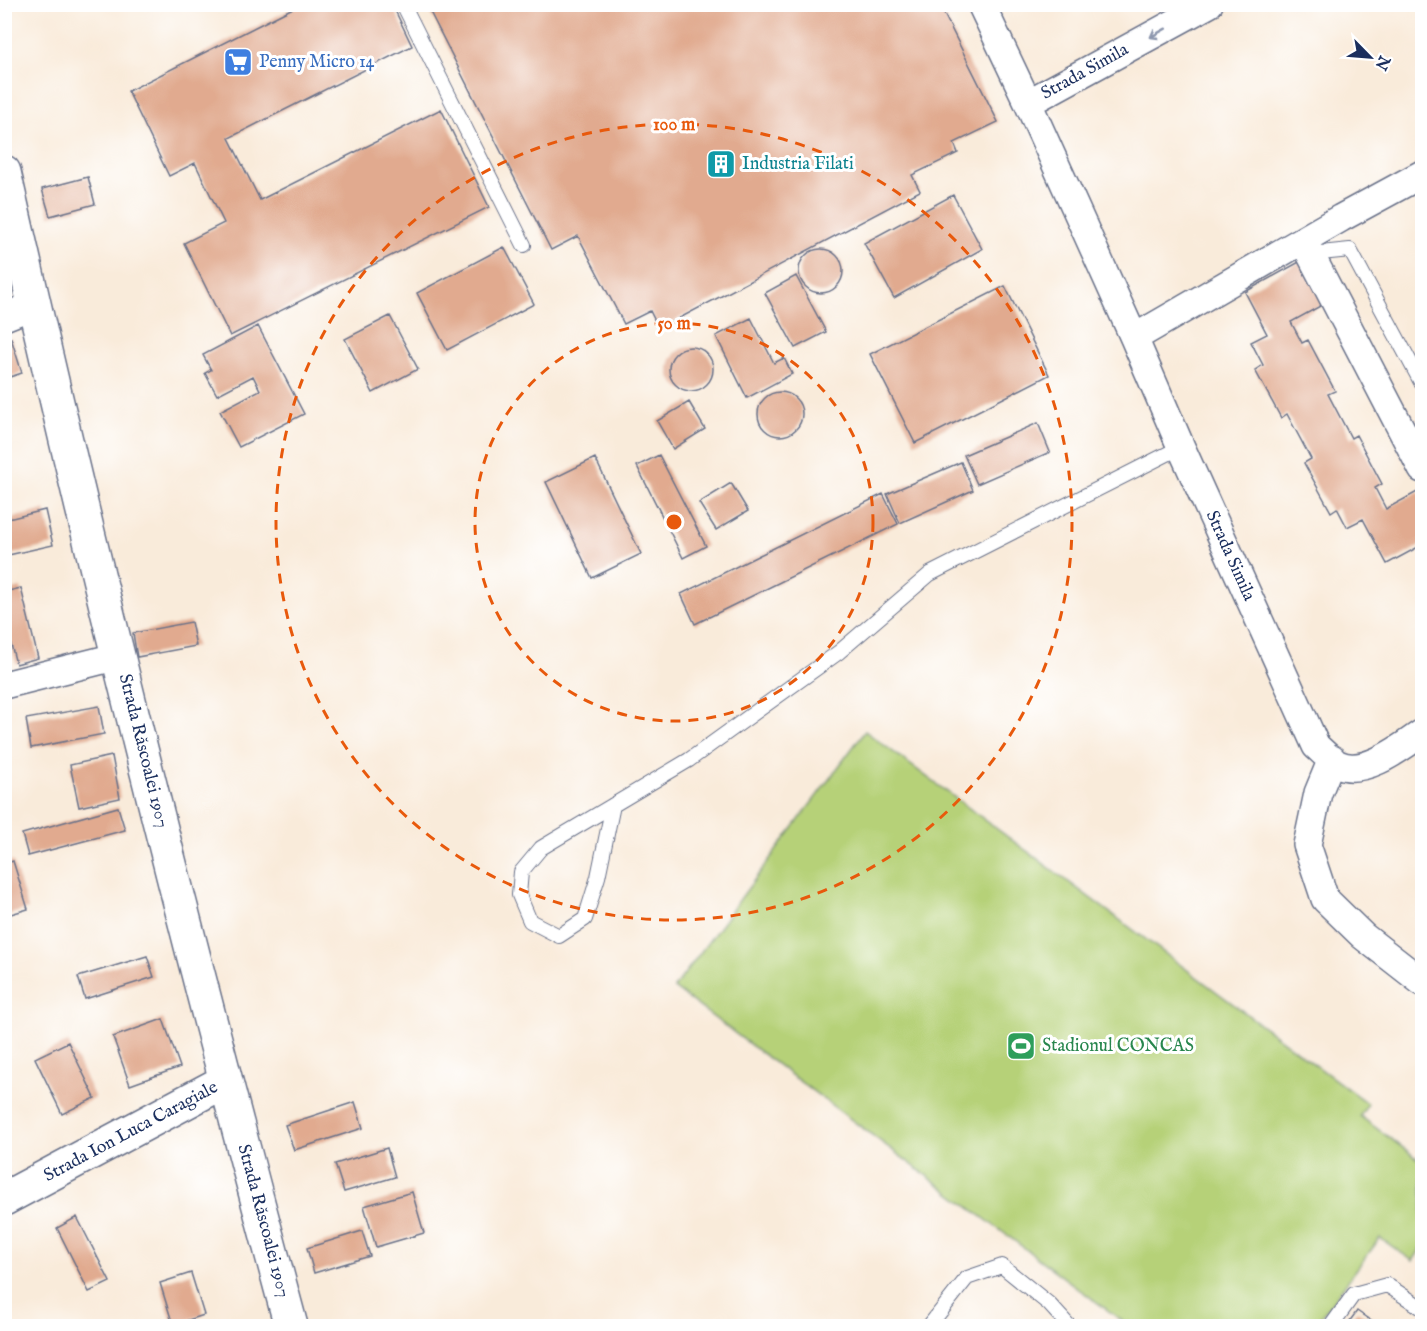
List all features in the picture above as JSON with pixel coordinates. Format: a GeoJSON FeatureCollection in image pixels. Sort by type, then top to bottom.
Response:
{"type":"FeatureCollection","features":[{"type":"Feature","properties":{"kind":"street"},"geometry":{"type":"LineString","coordinates":[[981,4],[1028,103]]}},
{"type":"Feature","properties":{"kind":"street","name":"Strada Simila"},"geometry":{"type":"LineString","coordinates":[[1209,4],[1028,103],[1316,746],[1336,761]]}},
{"type":"Feature","properties":{"kind":"street","name":"Strada Răscoalei 1907"},"geometry":{"type":"LineString","coordinates":[[4,172],[119,656],[225,1081],[291,1326]]}},
{"type":"Feature","properties":{"kind":"street"},"geometry":{"type":"LineString","coordinates":[[1134,338],[1307,247],[1422,174]]}},
{"type":"Feature","properties":{"kind":"street"},"geometry":{"type":"LineString","coordinates":[[1307,247],[1422,469]]}},
{"type":"Feature","properties":{"kind":"street"},"geometry":{"type":"LineString","coordinates":[[4,317],[34,305]]}},
{"type":"Feature","properties":{"kind":"street"},"geometry":{"type":"LineString","coordinates":[[4,685],[119,656]]}},
{"type":"Feature","properties":{"kind":"street"},"geometry":{"type":"LineString","coordinates":[[1422,733],[1381,760],[1356,767],[1336,761],[1318,793],[1307,845],[1325,899],[1363,936],[1422,982]]}},
{"type":"Feature","properties":{"kind":"street","name":"Strada Ion Luca Caragiale"},"geometry":{"type":"LineString","coordinates":[[4,1199],[225,1081]]}},
{"type":"Feature","properties":{"kind":"lane"},"geometry":{"type":"LineString","coordinates":[[403,4],[524,245]]}},
{"type":"Feature","properties":{"kind":"lane"},"geometry":{"type":"LineString","coordinates":[[1307,247],[1350,250],[1422,384]]}},
{"type":"Feature","properties":{"kind":"lane"},"geometry":{"type":"LineString","coordinates":[[613,805],[598,877],[585,919],[559,936],[530,921],[519,895],[520,872],[541,848],[613,805],[689,760],[839,652],[930,573],[1181,447]]}},
{"type":"Feature","properties":{"kind":"lane"},"geometry":{"type":"LineString","coordinates":[[929,1326],[967,1278],[1002,1266],[1049,1304],[1069,1326]]}},
{"type":"Feature","properties":{"kind":"lane"},"geometry":{"type":"LineString","coordinates":[[1331,1326],[1354,1294],[1387,1285],[1422,1308]]}},
{"type":"Feature","properties":{"kind":"green space","name":"Stadionul CONCAS"},"geometry":{"type":"Polygon","coordinates":[[[865,731],[1368,1104],[1360,1116],[1422,1162],[1422,1247],[1413,1261],[1380,1238],[1314,1326],[1215,1326],[1208,1321],[1204,1326],[1129,1326],[674,988],[865,731]]]}},
{"type":"Feature","properties":{"kind":"building"},"geometry":{"type":"Polygon","coordinates":[[[294,4],[392,4],[412,46],[229,138],[260,200],[441,109],[489,207],[230,336],[184,243],[224,223],[195,163],[169,176],[128,91],[295,7],[294,4]]]}},
{"type":"Feature","properties":{"kind":"building","name":"Industria Filati"},"geometry":{"type":"Polygon","coordinates":[[[426,4],[939,4],[998,122],[954,143],[958,153],[912,175],[920,191],[659,329],[650,311],[624,324],[578,236],[551,250],[426,4]]]}},
{"type":"Feature","properties":{"kind":"building"},"geometry":{"type":"Polygon","coordinates":[[[88,177],[95,204],[50,216],[42,189],[88,177]]]}},
{"type":"Feature","properties":{"kind":"building"},"geometry":{"type":"Polygon","coordinates":[[[953,195],[982,249],[894,298],[864,243],[953,195]]]}},
{"type":"Feature","properties":{"kind":"building"},"geometry":{"type":"Polygon","coordinates":[[[504,247],[534,304],[447,350],[417,293],[504,247]]]}},
{"type":"Feature","properties":{"kind":"building"},"geometry":{"type":"Polygon","coordinates":[[[821,249],[830,250],[837,255],[842,262],[842,280],[837,287],[830,292],[821,293],[812,292],[805,287],[800,280],[799,271],[800,262],[805,255],[812,250],[821,249]]]}},
{"type":"Feature","properties":{"kind":"building"},"geometry":{"type":"Polygon","coordinates":[[[1301,261],[1324,304],[1291,322],[1302,343],[1308,340],[1335,391],[1328,394],[1351,438],[1356,435],[1382,484],[1375,488],[1386,509],[1419,491],[1422,497],[1422,545],[1387,564],[1363,519],[1347,527],[1337,508],[1331,512],[1304,463],[1311,459],[1287,414],[1281,418],[1255,370],[1263,365],[1251,342],[1267,334],[1245,292],[1301,261]]]}},
{"type":"Feature","properties":{"kind":"building"},"geometry":{"type":"Polygon","coordinates":[[[796,276],[826,332],[795,348],[765,293],[796,276]]]}},
{"type":"Feature","properties":{"kind":"building"},"geometry":{"type":"Polygon","coordinates":[[[1005,286],[1049,375],[915,443],[870,354],[1005,286]]]}},
{"type":"Feature","properties":{"kind":"building"},"geometry":{"type":"Polygon","coordinates":[[[390,316],[418,369],[373,393],[345,339],[390,316]]]}},
{"type":"Feature","properties":{"kind":"building"},"geometry":{"type":"Polygon","coordinates":[[[751,318],[774,363],[784,358],[792,374],[747,398],[716,336],[751,318]]]}},
{"type":"Feature","properties":{"kind":"building"},"geometry":{"type":"Polygon","coordinates":[[[258,326],[304,414],[239,447],[220,411],[260,390],[253,376],[217,395],[205,373],[211,370],[203,355],[258,326]]]}},
{"type":"Feature","properties":{"kind":"building"},"geometry":{"type":"Polygon","coordinates":[[[11,338],[22,373],[4,379],[4,340],[11,338]]]}},
{"type":"Feature","properties":{"kind":"building"},"geometry":{"type":"Polygon","coordinates":[[[691,347],[700,348],[707,353],[712,360],[712,378],[707,385],[700,390],[691,391],[682,390],[675,385],[670,378],[669,369],[670,360],[675,353],[682,348],[691,347]]]}},
{"type":"Feature","properties":{"kind":"building"},"geometry":{"type":"Polygon","coordinates":[[[780,392],[789,393],[796,398],[801,405],[801,423],[796,430],[789,435],[780,436],[771,435],[764,430],[759,423],[758,414],[759,405],[764,398],[771,393],[780,392]]]}},
{"type":"Feature","properties":{"kind":"building"},"geometry":{"type":"Polygon","coordinates":[[[689,402],[705,429],[673,449],[657,421],[689,402]]]}},
{"type":"Feature","properties":{"kind":"building"},"geometry":{"type":"Polygon","coordinates":[[[1038,423],[1050,452],[977,484],[964,455],[1038,423]]]}},
{"type":"Feature","properties":{"kind":"building"},"geometry":{"type":"Polygon","coordinates":[[[659,455],[706,546],[683,558],[637,466],[659,455]]]}},
{"type":"Feature","properties":{"kind":"building"},"geometry":{"type":"Polygon","coordinates":[[[595,458],[641,554],[592,578],[546,482],[595,458]]]}},
{"type":"Feature","properties":{"kind":"building"},"geometry":{"type":"Polygon","coordinates":[[[961,462],[973,490],[900,523],[887,494],[961,462]]]}},
{"type":"Feature","properties":{"kind":"building"},"geometry":{"type":"Polygon","coordinates":[[[731,483],[748,511],[716,530],[699,503],[731,483]]]}},
{"type":"Feature","properties":{"kind":"building"},"geometry":{"type":"Polygon","coordinates":[[[883,494],[898,524],[695,624],[681,594],[883,494]]]}},
{"type":"Feature","properties":{"kind":"building"},"geometry":{"type":"Polygon","coordinates":[[[45,510],[53,545],[4,556],[4,520],[45,510]]]}},
{"type":"Feature","properties":{"kind":"building"},"geometry":{"type":"Polygon","coordinates":[[[21,588],[38,658],[16,664],[4,617],[4,592],[21,588]]]}},
{"type":"Feature","properties":{"kind":"building"},"geometry":{"type":"Polygon","coordinates":[[[191,622],[196,646],[137,657],[133,633],[191,622]]]}},
{"type":"Feature","properties":{"kind":"building"},"geometry":{"type":"Polygon","coordinates":[[[99,706],[104,734],[31,748],[26,719],[99,706]]]}},
{"type":"Feature","properties":{"kind":"building"},"geometry":{"type":"Polygon","coordinates":[[[112,756],[120,798],[79,807],[70,765],[112,756]]]}},
{"type":"Feature","properties":{"kind":"building"},"geometry":{"type":"Polygon","coordinates":[[[118,807],[125,830],[28,856],[22,834],[118,807]]]}},
{"type":"Feature","properties":{"kind":"building"},"geometry":{"type":"Polygon","coordinates":[[[13,861],[28,909],[4,916],[4,864],[13,861]]]}},
{"type":"Feature","properties":{"kind":"building"},"geometry":{"type":"Polygon","coordinates":[[[147,956],[154,977],[85,999],[78,977],[147,956]]]}},
{"type":"Feature","properties":{"kind":"building"},"geometry":{"type":"Polygon","coordinates":[[[163,1019],[180,1067],[130,1085],[113,1037],[163,1019]]]}},
{"type":"Feature","properties":{"kind":"building"},"geometry":{"type":"Polygon","coordinates":[[[68,1042],[95,1098],[62,1114],[35,1058],[68,1042]]]}},
{"type":"Feature","properties":{"kind":"building"},"geometry":{"type":"Polygon","coordinates":[[[355,1102],[363,1128],[294,1150],[285,1125],[355,1102]]]}},
{"type":"Feature","properties":{"kind":"building"},"geometry":{"type":"Polygon","coordinates":[[[387,1148],[395,1177],[344,1192],[335,1164],[387,1148]]]}},
{"type":"Feature","properties":{"kind":"building"},"geometry":{"type":"Polygon","coordinates":[[[412,1192],[424,1233],[376,1247],[364,1206],[412,1192]]]}},
{"type":"Feature","properties":{"kind":"building"},"geometry":{"type":"Polygon","coordinates":[[[77,1217],[110,1282],[89,1292],[57,1228],[77,1217]]]}},
{"type":"Feature","properties":{"kind":"building"},"geometry":{"type":"Polygon","coordinates":[[[362,1231],[370,1256],[314,1273],[307,1248],[362,1231]]]}},
{"type":"Feature","properties":{"kind":"building"},"geometry":{"type":"Polygon","coordinates":[[[191,1273],[204,1315],[173,1325],[160,1283],[191,1273]]]}},
{"type":"Feature","properties":{"kind":"building"},"geometry":{"type":"Polygon","coordinates":[[[1357,1311],[1377,1325],[1346,1326],[1357,1311]]]}},
{"type":"Feature","properties":{"kind":"place","name":"Penny Micro 14"},"geometry":{"type":"Point","coordinates":[238,62]}},
{"type":"Feature","properties":{"kind":"place","name":"Industria Filati"},"geometry":{"type":"Point","coordinates":[721,164]}},
{"type":"Feature","properties":{"kind":"place","name":"Stadionul CONCAS"},"geometry":{"type":"Point","coordinates":[1021,1046]}}]}
